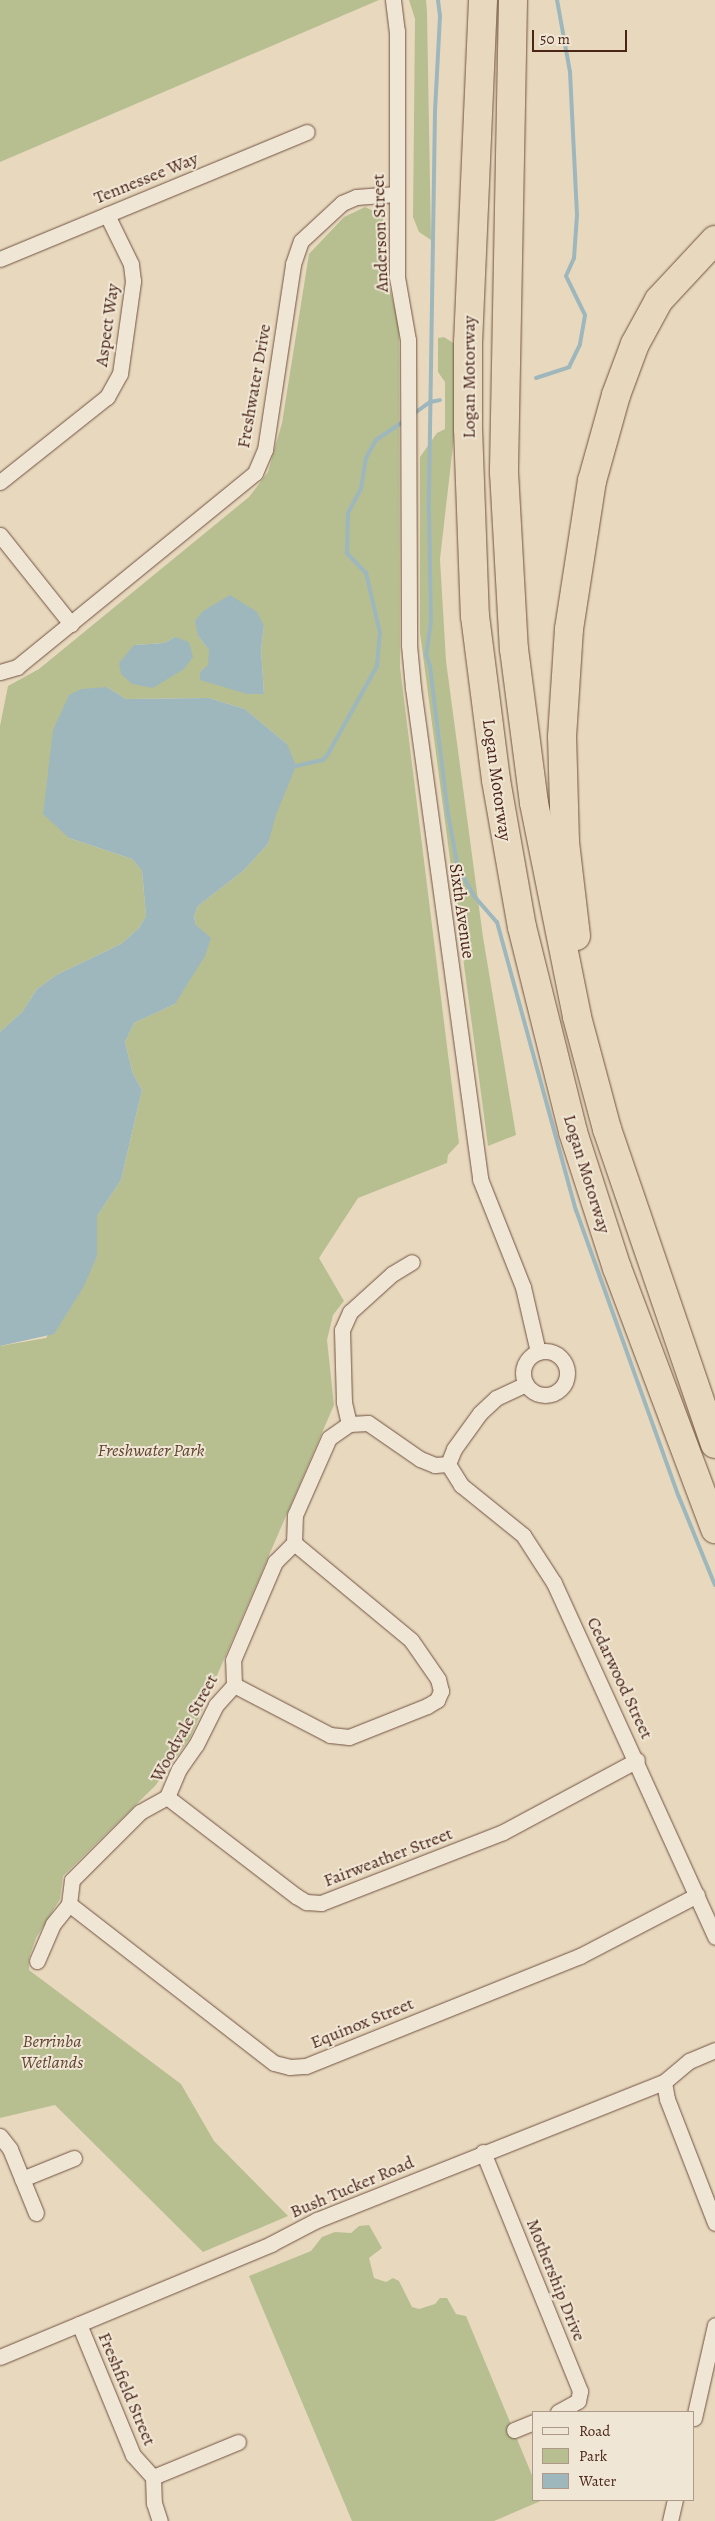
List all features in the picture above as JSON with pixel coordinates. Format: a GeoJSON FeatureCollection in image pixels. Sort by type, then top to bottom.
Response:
{"type":"FeatureCollection","features":[{"type":"Feature","properties":{"kind":"highway"},"geometry":{"type":"LineString","coordinates":[[464,0],[466,34],[482,59]]}},
{"type":"Feature","properties":{"kind":"highway","name":"Logan Motorway"},"geometry":{"type":"LineString","coordinates":[[483,0],[482,59],[469,314],[468,428],[475,616],[497,790],[522,927],[573,1132],[617,1268],[715,1529]]}},
{"type":"Feature","properties":{"kind":"highway","name":"Logan Motorway"},"geometry":{"type":"LineString","coordinates":[[513,0],[503,422],[506,523],[514,649],[534,803],[556,925],[577,1017],[629,1196],[715,1444]]}},
{"type":"Feature","properties":{"kind":"highway"},"geometry":{"type":"LineString","coordinates":[[629,1196],[625,1148],[586,992],[569,880],[562,737],[569,629],[592,481],[616,395],[631,352],[659,300],[715,240]]}},
{"type":"Feature","properties":{"kind":"street","name":"Anderson Street"},"geometry":{"type":"LineString","coordinates":[[393,0],[397,32],[397,277],[406,323],[408,465]]}},
{"type":"Feature","properties":{"kind":"street","name":"Tennessee Way"},"geometry":{"type":"LineString","coordinates":[[0,259],[307,132]]}},
{"type":"Feature","properties":{"kind":"street","name":"Freshwater Drive"},"geometry":{"type":"LineString","coordinates":[[0,672],[17,668],[255,472],[265,450],[293,264],[301,241],[342,203],[356,197],[396,194]]}},
{"type":"Feature","properties":{"kind":"street","name":"Aspect Way"},"geometry":{"type":"LineString","coordinates":[[0,482],[107,397],[120,374],[133,281],[131,264],[107,215]]}},
{"type":"Feature","properties":{"kind":"street","name":"Sixth Avenue"},"geometry":{"type":"LineString","coordinates":[[408,465],[409,645],[412,679],[476,1151],[490,1208],[523,1287],[538,1352]]}},
{"type":"Feature","properties":{"kind":"street"},"geometry":{"type":"LineString","coordinates":[[0,535],[71,624]]}},
{"type":"Feature","properties":{"kind":"street"},"geometry":{"type":"LineString","coordinates":[[350,1424],[344,1402],[342,1330],[350,1312],[392,1274],[412,1262]]}},
{"type":"Feature","properties":{"kind":"street"},"geometry":{"type":"LineString","coordinates":[[538,1352],[553,1353],[565,1363],[567,1370],[564,1385],[552,1394],[545,1396],[530,1390],[526,1384],[524,1365],[538,1352]]}},
{"type":"Feature","properties":{"kind":"street"},"geometry":{"type":"LineString","coordinates":[[234,1685],[330,1735],[350,1737],[427,1706],[439,1696],[438,1679],[411,1640],[294,1543],[295,1515],[329,1438],[350,1424],[368,1423],[420,1459],[435,1464],[448,1464],[454,1449],[480,1413],[496,1398],[526,1384]]}},
{"type":"Feature","properties":{"kind":"street","name":"Cedarwood Street"},"geometry":{"type":"LineString","coordinates":[[448,1464],[461,1485],[523,1536],[554,1583],[637,1760],[715,1937]]}},
{"type":"Feature","properties":{"kind":"street","name":"Woodvale Street"},"geometry":{"type":"LineString","coordinates":[[37,1961],[50,1931],[69,1904],[72,1880],[140,1812],[168,1797],[179,1769],[196,1745],[216,1705],[234,1685],[232,1660],[275,1562],[294,1543]]}},
{"type":"Feature","properties":{"kind":"street","name":"Fairweather Street"},"geometry":{"type":"LineString","coordinates":[[168,1797],[296,1896],[306,1902],[321,1903],[503,1832],[637,1760]]}},
{"type":"Feature","properties":{"kind":"street","name":"Equinox Street"},"geometry":{"type":"LineString","coordinates":[[69,1904],[274,2063],[290,2067],[306,2066],[580,1956],[697,1895]]}},
{"type":"Feature","properties":{"kind":"street","name":"Bush Tucker Road"},"geometry":{"type":"LineString","coordinates":[[0,2357],[271,2244],[316,2220],[483,2152],[664,2082],[689,2061],[715,2050]]}},
{"type":"Feature","properties":{"kind":"street"},"geometry":{"type":"LineString","coordinates":[[664,2082],[667,2099],[715,2223]]}},
{"type":"Feature","properties":{"kind":"street"},"geometry":{"type":"LineString","coordinates":[[0,2136],[10,2149],[36,2213]]}},
{"type":"Feature","properties":{"kind":"street","name":"Mothership Drive"},"geometry":{"type":"LineString","coordinates":[[483,2152],[580,2390],[578,2401],[560,2411]]}},
{"type":"Feature","properties":{"kind":"street"},"geometry":{"type":"LineString","coordinates":[[22,2179],[74,2158]]}},
{"type":"Feature","properties":{"kind":"street","name":"Freshfield Street"},"geometry":{"type":"LineString","coordinates":[[79,2324],[133,2455],[154,2477]]}},
{"type":"Feature","properties":{"kind":"street"},"geometry":{"type":"LineString","coordinates":[[695,2414],[715,2325]]}},
{"type":"Feature","properties":{"kind":"street"},"geometry":{"type":"LineString","coordinates":[[514,2430],[532,2423]]}},
{"type":"Feature","properties":{"kind":"street"},"geometry":{"type":"LineString","coordinates":[[160,2521],[154,2503],[154,2477],[238,2442]]}},
{"type":"Feature","properties":{"kind":"street"},"geometry":{"type":"LineString","coordinates":[[670,2521],[675,2501]]}},
{"type":"Feature","properties":{"kind":"green space"},"geometry":{"type":"Polygon","coordinates":[[[0,0],[379,0],[0,162],[0,0]]]}},
{"type":"Feature","properties":{"kind":"green space"},"geometry":{"type":"Polygon","coordinates":[[[409,0],[426,0],[431,240],[419,232],[413,217],[415,19],[409,0]]]}},
{"type":"Feature","properties":{"kind":"green space","name":"Freshwater Park"},"geometry":{"type":"Polygon","coordinates":[[[365,207],[382,215],[384,223],[385,267],[399,327],[400,667],[459,1143],[448,1155],[447,1163],[358,1198],[319,1258],[344,1301],[333,1315],[327,1340],[334,1405],[190,1738],[155,1786],[63,1876],[60,1899],[36,1938],[29,1958],[29,1970],[181,2084],[214,2141],[288,2216],[203,2252],[55,2105],[0,2118],[0,1346],[46,1338],[97,1256],[97,1216],[121,1180],[142,1090],[133,1074],[125,1042],[134,1023],[175,1004],[196,925],[194,916],[198,906],[243,871],[268,844],[287,744],[245,709],[209,698],[126,699],[107,687],[69,838],[132,859],[142,871],[146,916],[139,928],[121,944],[58,974],[37,989],[22,1012],[0,1032],[0,726],[8,686],[39,669],[249,497],[268,472],[282,423],[309,254],[344,217],[365,207]],[[264,626],[198,636],[209,650],[209,665],[200,672],[264,694],[261,650],[264,626]],[[175,637],[164,643],[134,645],[153,688],[175,637]]]}},
{"type":"Feature","properties":{"kind":"green space"},"geometry":{"type":"Polygon","coordinates":[[[444,337],[455,344],[455,428],[440,559],[446,661],[483,937],[516,1135],[488,1146],[420,633],[420,457],[437,433],[445,429],[445,382],[438,372],[438,338],[444,337]]]}},
{"type":"Feature","properties":{"kind":"green space"},"geometry":{"type":"Polygon","coordinates":[[[369,2225],[382,2248],[369,2258],[374,2278],[386,2282],[393,2278],[399,2281],[412,2307],[419,2309],[435,2304],[440,2298],[447,2298],[456,2314],[466,2316],[532,2475],[532,2501],[541,2501],[494,2521],[352,2521],[249,2276],[311,2251],[322,2237],[335,2232],[351,2233],[359,2226],[369,2225]]]}},
{"type":"Feature","properties":{"kind":"water"},"geometry":{"type":"Polygon","coordinates":[[[230,595],[257,612],[264,626],[261,650],[264,694],[247,694],[200,680],[200,672],[208,665],[209,650],[198,636],[195,621],[203,611],[230,595]]]}},
{"type":"Feature","properties":{"kind":"water"},"geometry":{"type":"Polygon","coordinates":[[[175,637],[189,642],[193,657],[184,669],[153,688],[132,684],[121,674],[119,663],[134,645],[164,643],[175,637]]]}},
{"type":"Feature","properties":{"kind":"water"},"geometry":{"type":"Polygon","coordinates":[[[107,687],[126,699],[209,698],[245,709],[287,744],[296,766],[276,815],[268,844],[243,871],[198,906],[194,916],[196,925],[211,938],[205,956],[175,1004],[134,1023],[125,1042],[133,1074],[142,1090],[121,1180],[97,1216],[97,1256],[83,1288],[54,1334],[0,1346],[0,1032],[22,1012],[37,989],[58,974],[121,944],[139,928],[146,916],[142,871],[132,859],[69,838],[43,814],[53,730],[69,695],[81,689],[107,687]]]}},
{"type":"Feature","properties":{"kind":"waterway"},"geometry":{"type":"LineString","coordinates":[[438,0],[440,16],[435,112],[429,511],[431,621],[426,655],[430,666],[448,814],[458,868],[474,896],[497,922],[576,1210],[679,1497],[715,1585]]}},
{"type":"Feature","properties":{"kind":"waterway"},"geometry":{"type":"LineString","coordinates":[[536,378],[569,367],[580,344],[585,315],[566,276],[574,258],[577,215],[570,72],[557,0]]}},
{"type":"Feature","properties":{"kind":"waterway"},"geometry":{"type":"LineString","coordinates":[[412,415],[430,402],[440,400]]}},
{"type":"Feature","properties":{"kind":"waterway"},"geometry":{"type":"LineString","coordinates":[[296,766],[323,760],[328,754],[377,666],[380,633],[366,573],[347,553],[348,513],[361,489],[366,458],[376,440],[404,421]]}},
{"type":"Feature","properties":{"kind":"park label","name":"Berrinba Wetlands"},"geometry":{"type":"Point","coordinates":[52,2052]}}]}
